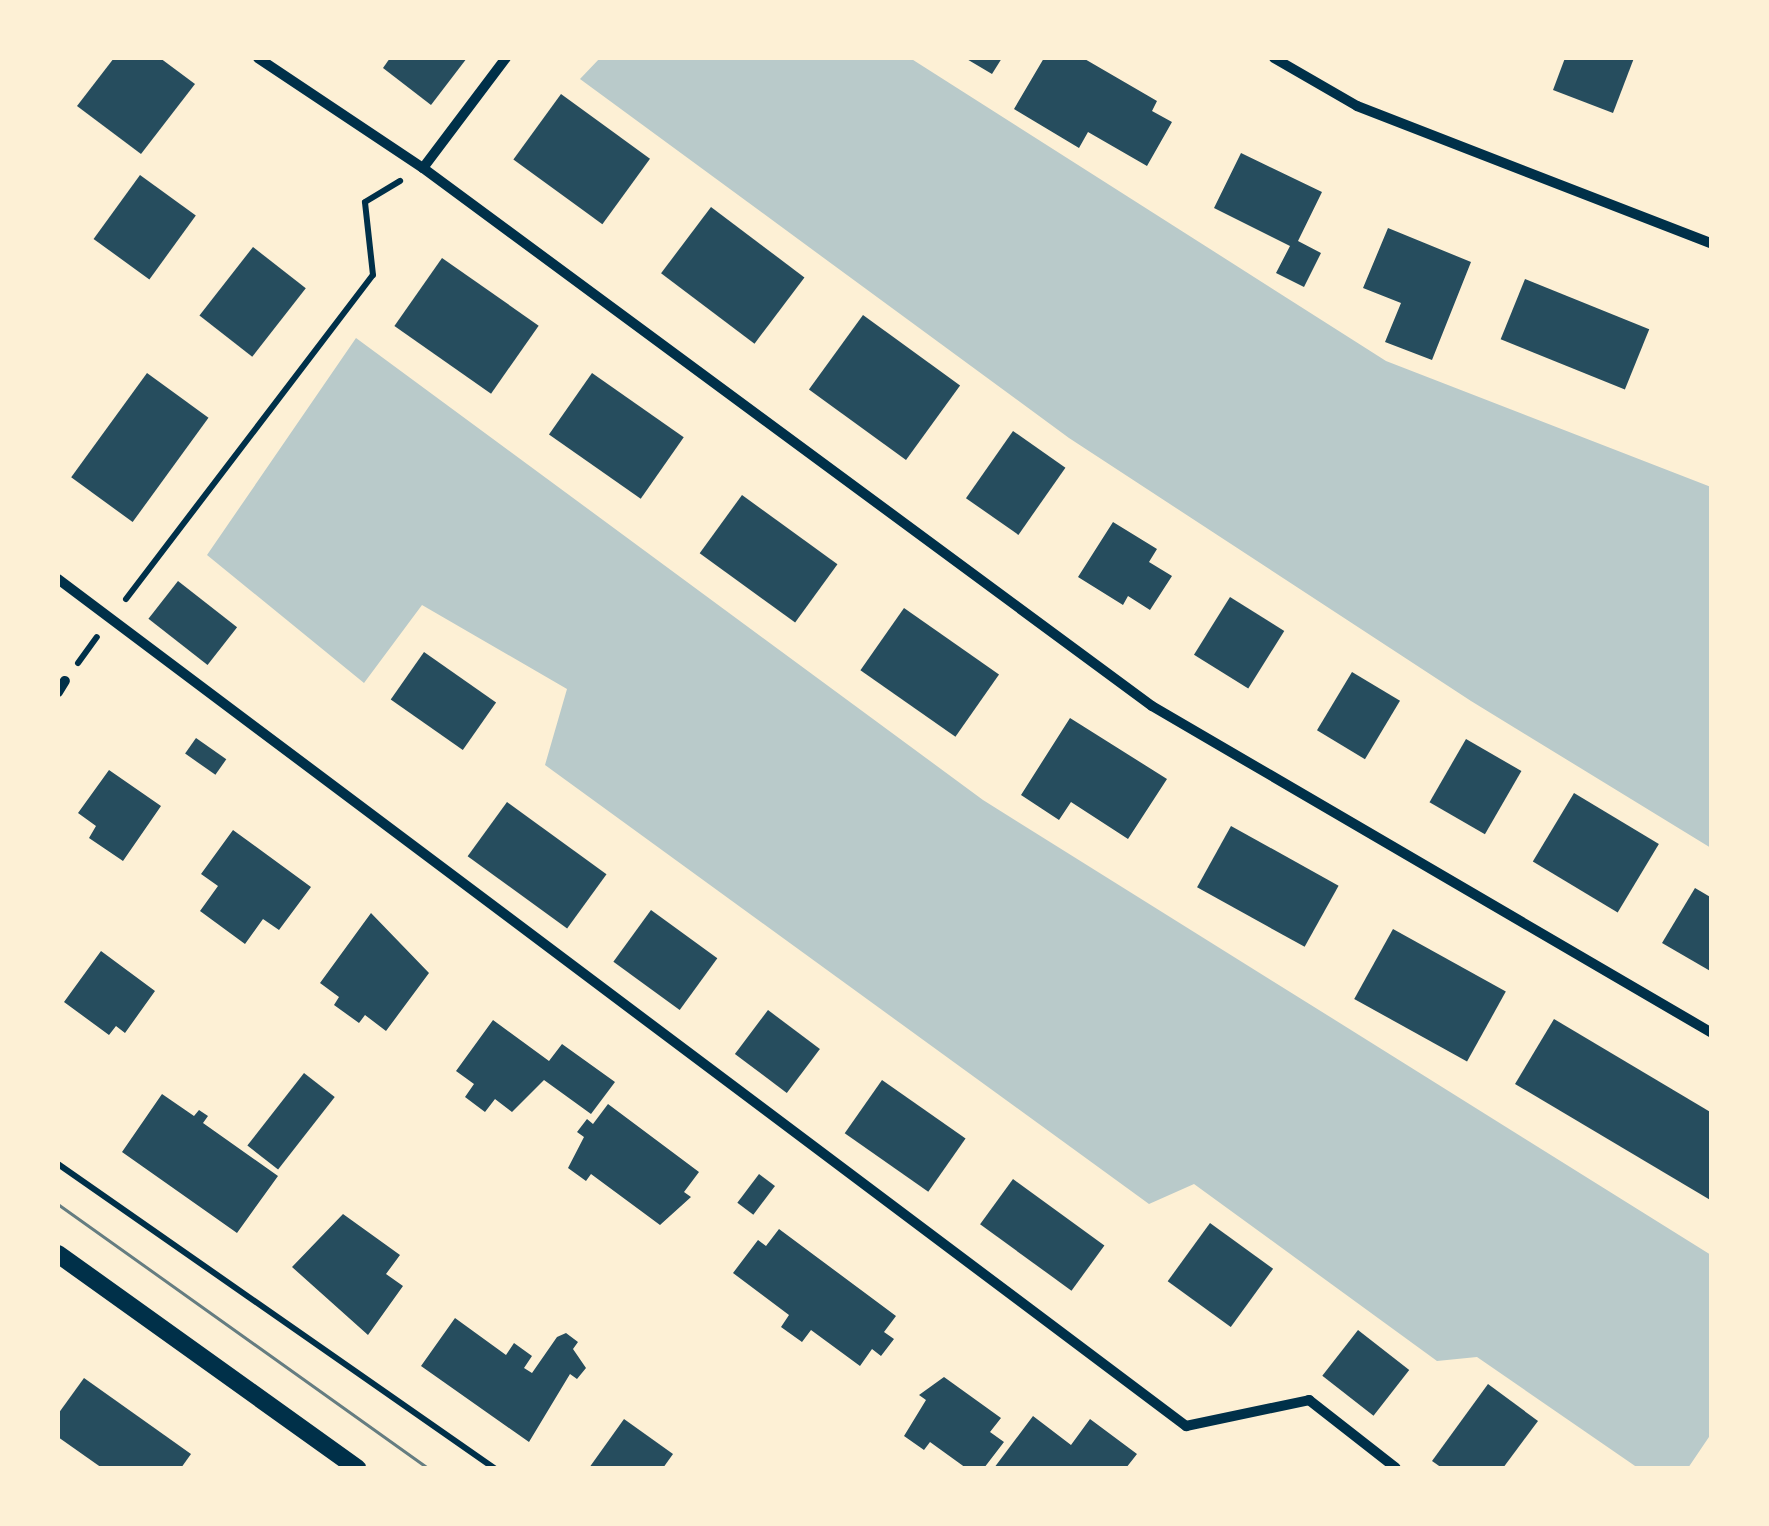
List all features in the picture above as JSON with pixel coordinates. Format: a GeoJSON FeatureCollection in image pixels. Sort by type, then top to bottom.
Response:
{"type":"FeatureCollection","features":[{"type":"Feature","properties":{"kind":"street"},"geometry":{"type":"LineString","coordinates":[[258,58],[423,168],[1152,706],[1712,1033]]}},
{"type":"Feature","properties":{"kind":"street"},"geometry":{"type":"LineString","coordinates":[[423,168],[506,58]]}},
{"type":"Feature","properties":{"kind":"street"},"geometry":{"type":"LineString","coordinates":[[1274,58],[1357,106],[1712,244]]}},
{"type":"Feature","properties":{"kind":"street"},"geometry":{"type":"LineString","coordinates":[[58,579],[496,903],[1186,1426],[1309,1400],[1396,1468]]}},
{"type":"Feature","properties":{"kind":"street"},"geometry":{"type":"LineString","coordinates":[[58,692],[65,681]]}},
{"type":"Feature","properties":{"kind":"street"},"geometry":{"type":"LineString","coordinates":[[58,1254],[357,1468]]}},
{"type":"Feature","properties":{"kind":"path"},"geometry":{"type":"LineString","coordinates":[[65,681],[374,275],[365,202],[423,168]]}},
{"type":"Feature","properties":{"kind":"path"},"geometry":{"type":"LineString","coordinates":[[58,1164],[494,1468]]}},
{"type":"Feature","properties":{"kind":"shaded area"},"geometry":{"type":"Polygon","coordinates":[[[600,58],[910,58],[1386,361],[1711,487],[1711,848],[1471,701],[1069,438],[580,79],[600,58]]]}},
{"type":"Feature","properties":{"kind":"shaded area"},"geometry":{"type":"Polygon","coordinates":[[[356,338],[983,800],[1711,1255],[1711,1434],[1688,1468],[1638,1468],[1477,1357],[1437,1361],[1194,1184],[1149,1204],[545,765],[567,689],[422,605],[364,683],[207,555],[356,338]]]}},
{"type":"Feature","properties":{"kind":"building"},"geometry":{"type":"Polygon","coordinates":[[[114,58],[160,58],[195,84],[141,154],[77,106],[114,58]]]}},
{"type":"Feature","properties":{"kind":"building"},"geometry":{"type":"Polygon","coordinates":[[[390,58],[467,58],[431,105],[383,68],[390,58]]]}},
{"type":"Feature","properties":{"kind":"building"},"geometry":{"type":"Polygon","coordinates":[[[965,58],[1002,58],[992,74],[965,58]]]}},
{"type":"Feature","properties":{"kind":"building"},"geometry":{"type":"Polygon","coordinates":[[[1044,58],[1083,58],[1157,101],[1152,111],[1172,122],[1147,166],[1088,132],[1079,148],[1014,109],[1044,58]]]}},
{"type":"Feature","properties":{"kind":"building"},"geometry":{"type":"Polygon","coordinates":[[[1565,58],[1634,58],[1613,113],[1553,90],[1565,58]]]}},
{"type":"Feature","properties":{"kind":"building"},"geometry":{"type":"Polygon","coordinates":[[[561,94],[650,159],[602,224],[513,160],[561,94]]]}},
{"type":"Feature","properties":{"kind":"building"},"geometry":{"type":"Polygon","coordinates":[[[1241,153],[1322,192],[1298,241],[1321,253],[1304,287],[1276,273],[1290,246],[1214,208],[1241,153]]]}},
{"type":"Feature","properties":{"kind":"building"},"geometry":{"type":"Polygon","coordinates":[[[140,175],[196,216],[149,279],[94,239],[140,175]]]}},
{"type":"Feature","properties":{"kind":"building"},"geometry":{"type":"Polygon","coordinates":[[[711,207],[804,277],[754,344],[661,273],[711,207]]]}},
{"type":"Feature","properties":{"kind":"building"},"geometry":{"type":"Polygon","coordinates":[[[1388,228],[1471,262],[1432,360],[1385,342],[1401,303],[1363,288],[1388,228]]]}},
{"type":"Feature","properties":{"kind":"building"},"geometry":{"type":"Polygon","coordinates":[[[253,247],[306,288],[252,357],[199,316],[253,247]]]}},
{"type":"Feature","properties":{"kind":"building"},"geometry":{"type":"Polygon","coordinates":[[[442,258],[539,326],[491,394],[394,326],[442,258]]]}},
{"type":"Feature","properties":{"kind":"building"},"geometry":{"type":"Polygon","coordinates":[[[1525,279],[1649,329],[1625,389],[1501,339],[1525,279]]]}},
{"type":"Feature","properties":{"kind":"building"},"geometry":{"type":"Polygon","coordinates":[[[863,315],[960,386],[906,460],[809,389],[863,315]]]}},
{"type":"Feature","properties":{"kind":"building"},"geometry":{"type":"Polygon","coordinates":[[[147,373],[208,418],[133,522],[71,477],[147,373]]]}},
{"type":"Feature","properties":{"kind":"building"},"geometry":{"type":"Polygon","coordinates":[[[592,373],[684,437],[641,499],[549,434],[592,373]]]}},
{"type":"Feature","properties":{"kind":"building"},"geometry":{"type":"Polygon","coordinates":[[[1013,431],[1065,468],[1018,535],[966,498],[1013,431]]]}},
{"type":"Feature","properties":{"kind":"building"},"geometry":{"type":"Polygon","coordinates":[[[742,495],[837,564],[795,623],[700,553],[742,495]]]}},
{"type":"Feature","properties":{"kind":"building"},"geometry":{"type":"Polygon","coordinates":[[[1113,522],[1157,549],[1149,562],[1172,576],[1150,610],[1128,596],[1123,605],[1078,577],[1113,522]]]}},
{"type":"Feature","properties":{"kind":"building"},"geometry":{"type":"Polygon","coordinates":[[[178,581],[237,627],[208,665],[148,619],[178,581]]]}},
{"type":"Feature","properties":{"kind":"building"},"geometry":{"type":"Polygon","coordinates":[[[1230,597],[1284,631],[1248,689],[1194,655],[1230,597]]]}},
{"type":"Feature","properties":{"kind":"building"},"geometry":{"type":"Polygon","coordinates":[[[904,608],[999,675],[955,737],[860,670],[904,608]]]}},
{"type":"Feature","properties":{"kind":"building"},"geometry":{"type":"Polygon","coordinates":[[[424,652],[496,702],[463,750],[391,700],[424,652]]]}},
{"type":"Feature","properties":{"kind":"building"},"geometry":{"type":"Polygon","coordinates":[[[1352,672],[1400,701],[1365,759],[1317,730],[1352,672]]]}},
{"type":"Feature","properties":{"kind":"building"},"geometry":{"type":"Polygon","coordinates":[[[1070,718],[1167,779],[1128,839],[1071,802],[1059,820],[1021,795],[1070,718]]]}},
{"type":"Feature","properties":{"kind":"building"},"geometry":{"type":"Polygon","coordinates":[[[196,738],[226,759],[215,775],[185,754],[196,738]]]}},
{"type":"Feature","properties":{"kind":"building"},"geometry":{"type":"Polygon","coordinates":[[[1466,739],[1521,771],[1485,834],[1430,802],[1466,739]]]}},
{"type":"Feature","properties":{"kind":"building"},"geometry":{"type":"Polygon","coordinates":[[[109,770],[161,806],[123,861],[89,838],[96,826],[78,813],[109,770]]]}},
{"type":"Feature","properties":{"kind":"building"},"geometry":{"type":"Polygon","coordinates":[[[1574,793],[1659,844],[1618,913],[1533,862],[1574,793]]]}},
{"type":"Feature","properties":{"kind":"building"},"geometry":{"type":"Polygon","coordinates":[[[507,802],[607,874],[567,929],[468,856],[507,802]]]}},
{"type":"Feature","properties":{"kind":"building"},"geometry":{"type":"Polygon","coordinates":[[[1231,826],[1339,886],[1305,947],[1197,887],[1231,826]]]}},
{"type":"Feature","properties":{"kind":"building"},"geometry":{"type":"Polygon","coordinates":[[[233,830],[311,887],[279,930],[263,919],[245,944],[200,911],[218,886],[201,874],[233,830]]]}},
{"type":"Feature","properties":{"kind":"building"},"geometry":{"type":"Polygon","coordinates":[[[1695,888],[1712,898],[1712,972],[1662,943],[1695,888]]]}},
{"type":"Feature","properties":{"kind":"building"},"geometry":{"type":"Polygon","coordinates":[[[651,910],[717,958],[680,1010],[613,962],[651,910]]]}},
{"type":"Feature","properties":{"kind":"building"},"geometry":{"type":"Polygon","coordinates":[[[371,913],[429,973],[386,1031],[365,1015],[359,1023],[334,1005],[339,997],[320,983],[371,913]]]}},
{"type":"Feature","properties":{"kind":"building"},"geometry":{"type":"Polygon","coordinates":[[[1393,929],[1506,992],[1467,1062],[1354,999],[1393,929]]]}},
{"type":"Feature","properties":{"kind":"building"},"geometry":{"type":"Polygon","coordinates":[[[101,951],[155,991],[125,1033],[116,1026],[109,1035],[64,1002],[101,951]]]}},
{"type":"Feature","properties":{"kind":"building"},"geometry":{"type":"Polygon","coordinates":[[[768,1010],[820,1049],[787,1093],[735,1054],[768,1010]]]}},
{"type":"Feature","properties":{"kind":"building"},"geometry":{"type":"Polygon","coordinates":[[[1554,1019],[1712,1113],[1712,1201],[1515,1084],[1554,1019]]]}},
{"type":"Feature","properties":{"kind":"building"},"geometry":{"type":"Polygon","coordinates":[[[493,1020],[549,1061],[562,1044],[615,1082],[591,1114],[544,1080],[512,1112],[495,1099],[485,1112],[465,1097],[474,1084],[456,1071],[493,1020]]]}},
{"type":"Feature","properties":{"kind":"building"},"geometry":{"type":"Polygon","coordinates":[[[304,1073],[335,1097],[278,1170],[247,1145],[304,1073]]]}},
{"type":"Feature","properties":{"kind":"building"},"geometry":{"type":"Polygon","coordinates":[[[882,1080],[966,1139],[928,1192],[845,1133],[882,1080]]]}},
{"type":"Feature","properties":{"kind":"building"},"geometry":{"type":"Polygon","coordinates":[[[162,1094],[194,1116],[199,1110],[208,1116],[203,1123],[278,1176],[237,1233],[122,1152],[162,1094]]]}},
{"type":"Feature","properties":{"kind":"building"},"geometry":{"type":"Polygon","coordinates":[[[608,1104],[699,1172],[684,1192],[691,1197],[660,1225],[591,1174],[586,1181],[568,1168],[584,1137],[577,1132],[587,1119],[593,1124],[608,1104]]]}},
{"type":"Feature","properties":{"kind":"building"},"geometry":{"type":"Polygon","coordinates":[[[759,1174],[775,1186],[753,1215],[737,1203],[759,1174]]]}},
{"type":"Feature","properties":{"kind":"building"},"geometry":{"type":"Polygon","coordinates":[[[1013,1179],[1104,1245],[1072,1291],[980,1224],[1013,1179]]]}},
{"type":"Feature","properties":{"kind":"building"},"geometry":{"type":"Polygon","coordinates":[[[343,1214],[400,1255],[386,1274],[403,1286],[368,1335],[292,1267],[343,1214]]]}},
{"type":"Feature","properties":{"kind":"building"},"geometry":{"type":"Polygon","coordinates":[[[1210,1223],[1273,1269],[1231,1327],[1168,1281],[1210,1223]]]}},
{"type":"Feature","properties":{"kind":"building"},"geometry":{"type":"Polygon","coordinates":[[[779,1229],[896,1316],[884,1332],[894,1339],[881,1356],[872,1349],[860,1366],[811,1330],[802,1342],[781,1327],[789,1315],[733,1273],[758,1240],[766,1246],[779,1229]]]}},
{"type":"Feature","properties":{"kind":"building"},"geometry":{"type":"Polygon","coordinates":[[[455,1318],[506,1355],[514,1343],[532,1356],[524,1368],[532,1373],[557,1337],[566,1333],[578,1342],[573,1349],[586,1368],[577,1379],[570,1374],[529,1442],[421,1366],[455,1318]]]}},
{"type":"Feature","properties":{"kind":"building"},"geometry":{"type":"Polygon","coordinates":[[[1358,1330],[1409,1370],[1374,1416],[1322,1376],[1358,1330]]]}},
{"type":"Feature","properties":{"kind":"building"},"geometry":{"type":"Polygon","coordinates":[[[944,1377],[1001,1418],[990,1432],[1004,1442],[984,1468],[966,1468],[930,1442],[924,1450],[904,1436],[926,1400],[919,1395],[944,1377]]]}},
{"type":"Feature","properties":{"kind":"building"},"geometry":{"type":"Polygon","coordinates":[[[84,1378],[191,1454],[181,1468],[102,1468],[58,1437],[58,1414],[84,1378]]]}},
{"type":"Feature","properties":{"kind":"building"},"geometry":{"type":"Polygon","coordinates":[[[1488,1384],[1538,1421],[1503,1468],[1442,1468],[1432,1461],[1488,1384]]]}},
{"type":"Feature","properties":{"kind":"building"},"geometry":{"type":"Polygon","coordinates":[[[1033,1416],[1071,1445],[1090,1419],[1137,1454],[1126,1468],[994,1468],[1033,1416]]]}},
{"type":"Feature","properties":{"kind":"building"},"geometry":{"type":"Polygon","coordinates":[[[624,1419],[673,1454],[663,1468],[589,1468],[624,1419]]]}},
{"type":"Feature","properties":{"kind":"tram line"},"geometry":{"type":"LineString","coordinates":[[58,1204],[428,1468]]}}]}
